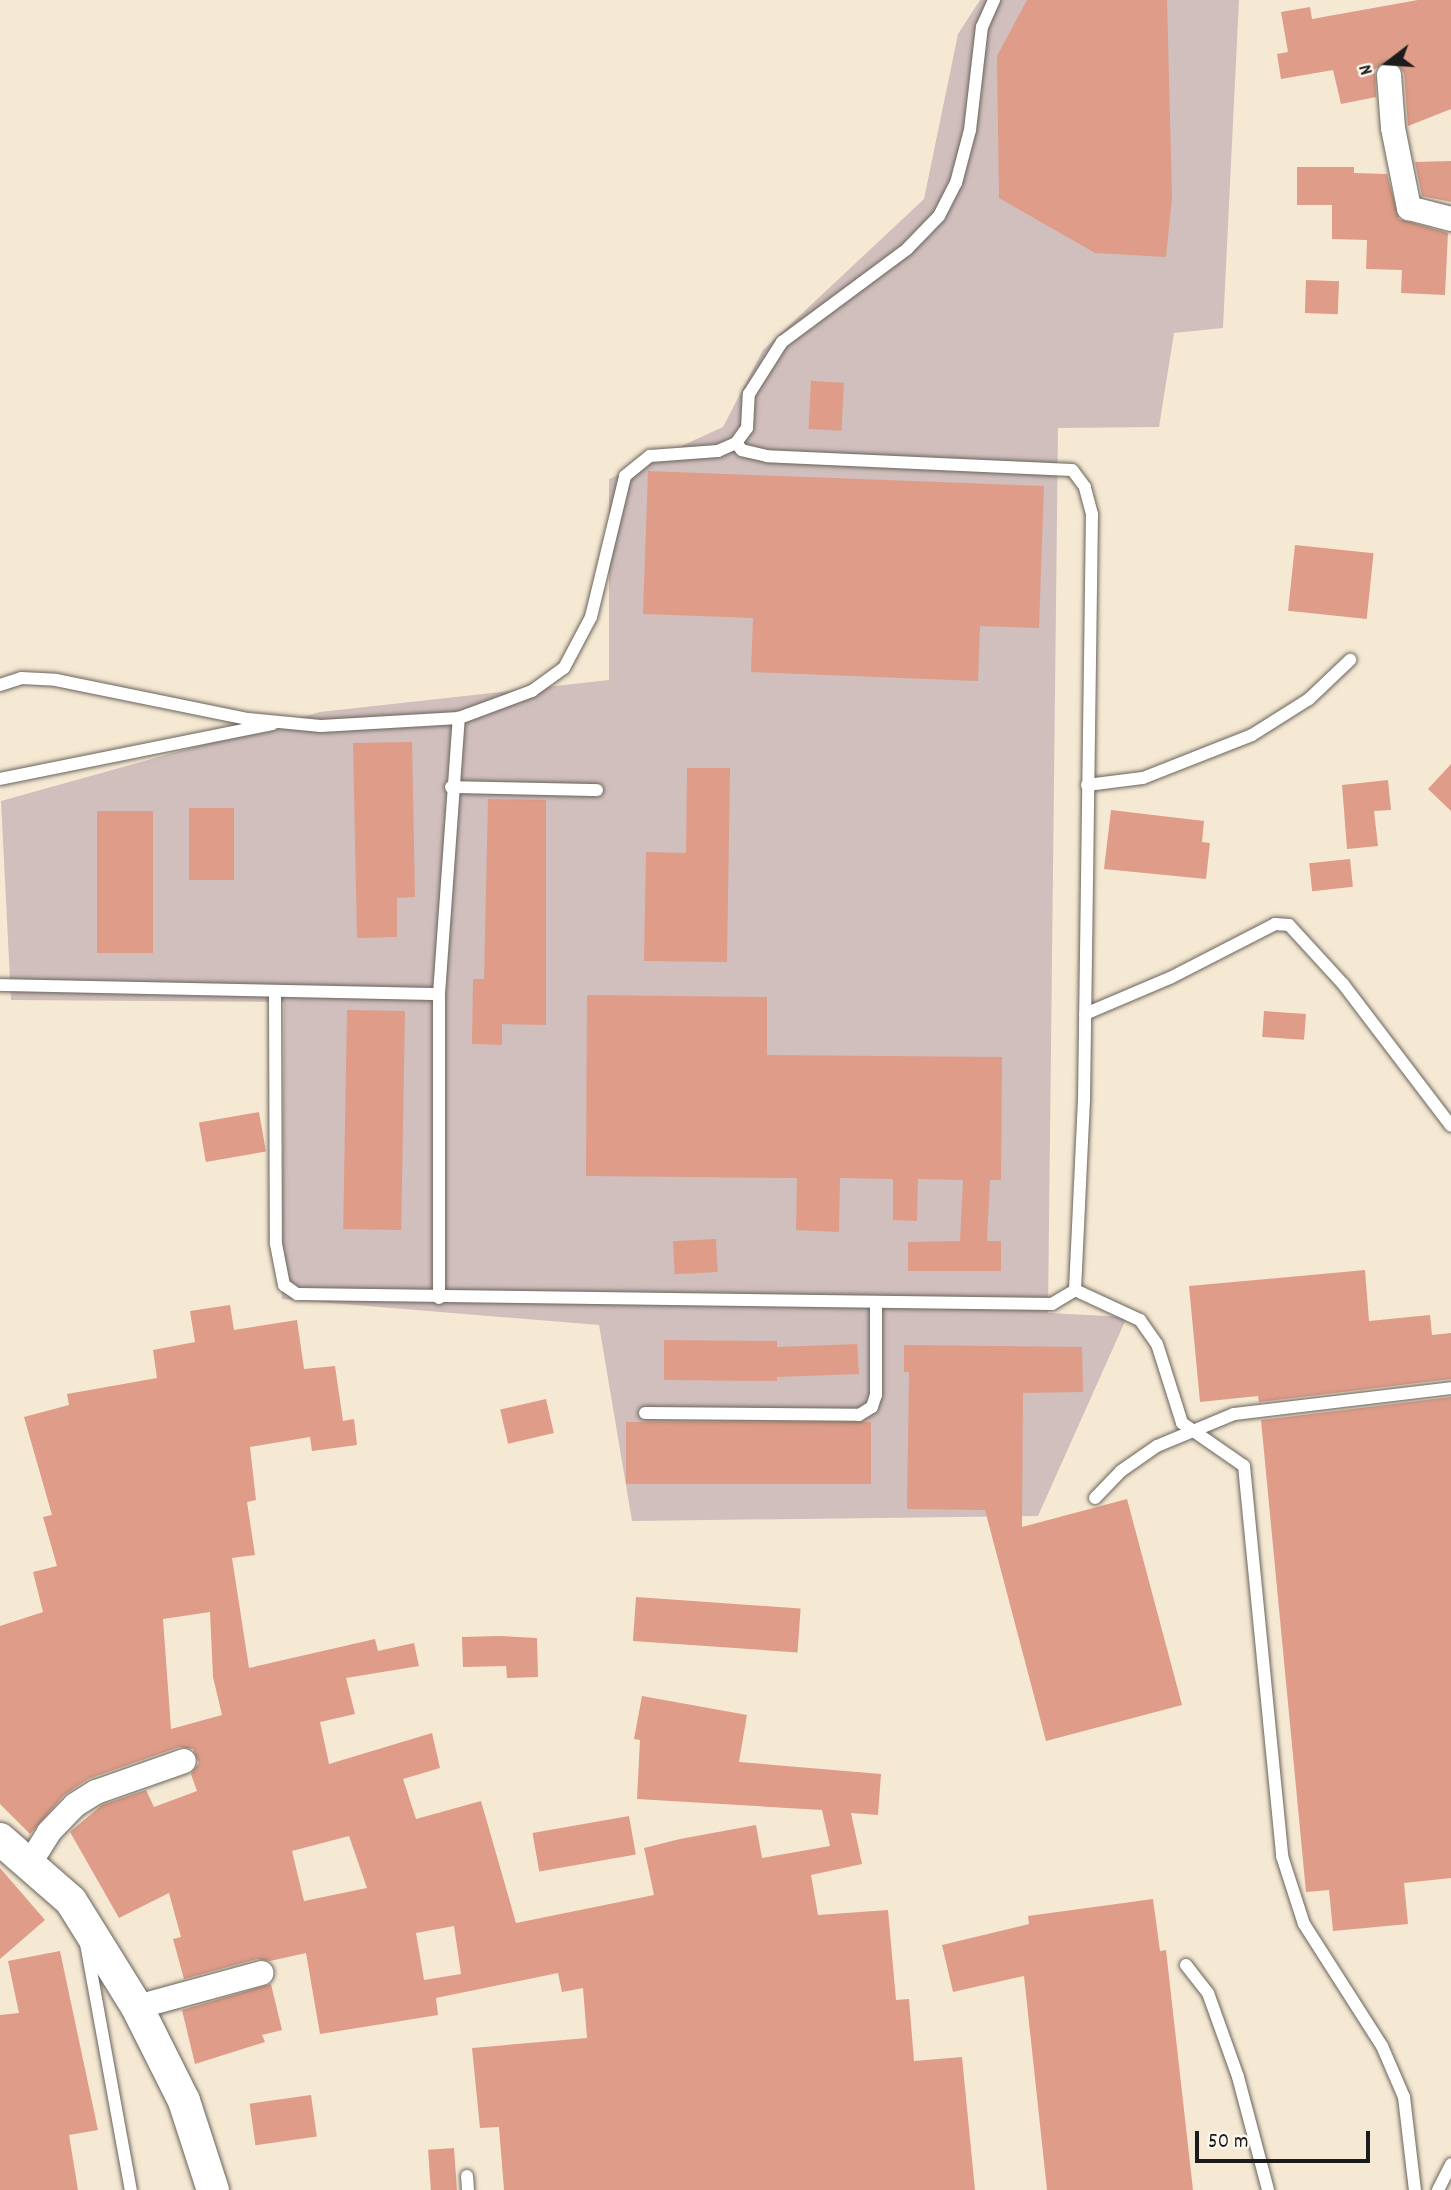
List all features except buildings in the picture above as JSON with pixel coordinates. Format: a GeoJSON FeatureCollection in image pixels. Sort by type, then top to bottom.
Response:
{"type":"FeatureCollection","features":[{"type":"Feature","properties":{"kind":"street"},"geometry":{"type":"LineString","coordinates":[[1389,75],[1393,128],[1409,208],[1451,219]]}},
{"type":"Feature","properties":{"kind":"street"},"geometry":{"type":"LineString","coordinates":[[28,1866],[49,1832],[75,1805],[96,1792],[184,1761]]}},
{"type":"Feature","properties":{"kind":"street"},"geometry":{"type":"LineString","coordinates":[[0,1839],[71,1901],[137,2007],[184,2101],[213,2190]]}},
{"type":"Feature","properties":{"kind":"street"},"geometry":{"type":"LineString","coordinates":[[137,2007],[261,1973]]}},
{"type":"Feature","properties":{"kind":"lane"},"geometry":{"type":"LineString","coordinates":[[0,685],[21,678],[56,680],[248,719],[321,726],[459,718],[532,691],[564,668],[591,617],[621,486],[635,465],[650,456],[718,451],[736,443],[747,428],[749,394],[782,342],[907,249],[939,216],[960,170],[970,130],[982,27],[995,0]]}},
{"type":"Feature","properties":{"kind":"lane"},"geometry":{"type":"LineString","coordinates":[[736,443],[742,450],[767,456],[1072,470],[1085,487],[1092,514],[1085,1014],[1075,1290]]}},
{"type":"Feature","properties":{"kind":"lane"},"geometry":{"type":"LineString","coordinates":[[1087,785],[1143,778],[1252,735],[1309,699],[1350,660]]}},
{"type":"Feature","properties":{"kind":"lane"},"geometry":{"type":"LineString","coordinates":[[439,1298],[439,994],[451,787],[459,718]]}},
{"type":"Feature","properties":{"kind":"lane"},"geometry":{"type":"LineString","coordinates":[[0,779],[287,721]]}},
{"type":"Feature","properties":{"kind":"lane"},"geometry":{"type":"LineString","coordinates":[[451,787],[597,790]]}},
{"type":"Feature","properties":{"kind":"lane"},"geometry":{"type":"LineString","coordinates":[[1085,1014],[1170,978],[1275,924],[1289,925],[1343,984],[1451,1126]]}},
{"type":"Feature","properties":{"kind":"lane"},"geometry":{"type":"LineString","coordinates":[[0,985],[439,994]]}},
{"type":"Feature","properties":{"kind":"lane"},"geometry":{"type":"LineString","coordinates":[[275,990],[276,1244],[284,1285],[297,1294],[439,1298],[1052,1304],[1075,1290]]}},
{"type":"Feature","properties":{"kind":"lane"},"geometry":{"type":"LineString","coordinates":[[1075,1290],[1140,1320],[1157,1344],[1182,1423],[1192,1434],[1237,1458],[1247,1475],[1282,1856],[1304,1924],[1382,2046],[1404,2097],[1415,2190]]}},
{"type":"Feature","properties":{"kind":"lane"},"geometry":{"type":"LineString","coordinates":[[645,1413],[859,1415],[872,1407],[876,1395],[876,1302]]}},
{"type":"Feature","properties":{"kind":"lane"},"geometry":{"type":"LineString","coordinates":[[1095,1498],[1121,1471],[1157,1447],[1234,1414],[1451,1388]]}},
{"type":"Feature","properties":{"kind":"lane"},"geometry":{"type":"LineString","coordinates":[[84,1921],[86,1956],[131,2190]]}},
{"type":"Feature","properties":{"kind":"lane"},"geometry":{"type":"LineString","coordinates":[[1186,1965],[1208,1993],[1238,2077],[1268,2190]]}},
{"type":"Feature","properties":{"kind":"lane"},"geometry":{"type":"LineString","coordinates":[[1438,2190],[1451,2164]]}},
{"type":"Feature","properties":{"kind":"shaded area"},"geometry":{"type":"Polygon","coordinates":[[[980,0],[1239,0],[1223,328],[1174,333],[1159,427],[1058,428],[1048,1313],[1127,1317],[1038,1516],[632,1521],[599,1325],[282,1299],[284,1002],[11,1000],[1,801],[320,712],[609,680],[609,479],[723,427],[763,350],[924,199],[958,34],[980,0]]]}}]}
